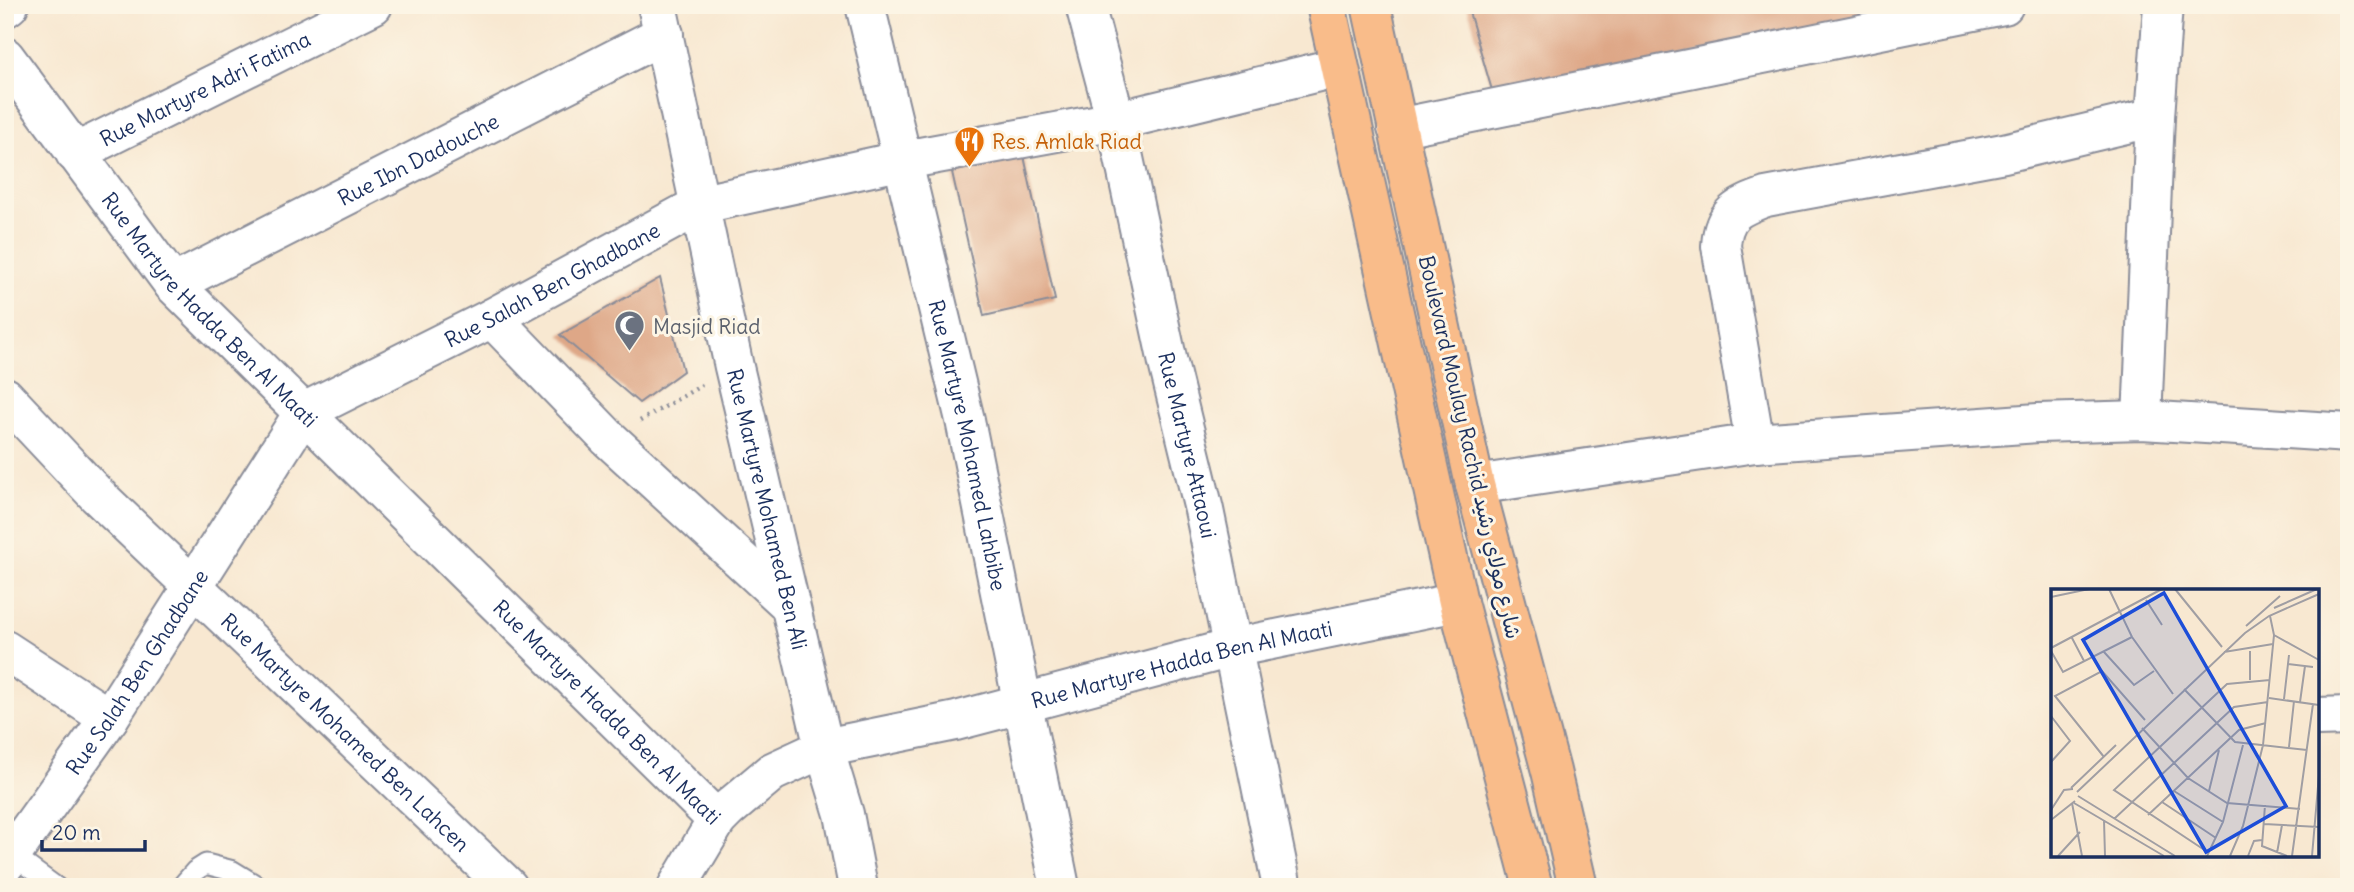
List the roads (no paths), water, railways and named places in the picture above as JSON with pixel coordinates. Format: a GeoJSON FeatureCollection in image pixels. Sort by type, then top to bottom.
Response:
{"type":"FeatureCollection","features":[{"type":"Feature","properties":{"kind":"main road"},"geometry":{"type":"LineString","coordinates":[[1326,5],[1458,602],[1533,887]]}},
{"type":"Feature","properties":{"kind":"main road","name":"Boulevard Moulay Rachid شارع مولاي رشيد"},"geometry":{"type":"LineString","coordinates":[[1371,5],[1475,485],[1551,771],[1578,887]]}},
{"type":"Feature","properties":{"kind":"street","name":"Rue Martyre Adri Fatima"},"geometry":{"type":"LineString","coordinates":[[75,153],[373,5]]}},
{"type":"Feature","properties":{"kind":"street","name":"Rue Martyre Mohamed Lahbibe"},"geometry":{"type":"LineString","coordinates":[[865,5],[968,433],[1060,887]]}},
{"type":"Feature","properties":{"kind":"street","name":"Rue Martyre Attaoui"},"geometry":{"type":"LineString","coordinates":[[1085,5],[1116,121],[1168,363],[1204,510],[1282,887]]}},
{"type":"Feature","properties":{"kind":"street"},"geometry":{"type":"LineString","coordinates":[[1397,128],[2004,5]]}},
{"type":"Feature","properties":{"kind":"street"},"geometry":{"type":"LineString","coordinates":[[2142,420],[2155,117],[2163,5]]}},
{"type":"Feature","properties":{"kind":"street","name":"Rue Martyre Mohamed Ben Ali"},"geometry":{"type":"LineString","coordinates":[[660,20],[702,204],[734,368],[824,748],[844,814],[858,887]]}},
{"type":"Feature","properties":{"kind":"street","name":"Rue Ibn Dadouche"},"geometry":{"type":"LineString","coordinates":[[173,284],[660,20]]}},
{"type":"Feature","properties":{"kind":"street","name":"Rue Martyre Hadda Ben Al Maati"},"geometry":{"type":"LineString","coordinates":[[5,57],[173,284],[717,820],[772,772],[824,748],[867,741],[1025,704],[1232,648],[1458,602]]}},
{"type":"Feature","properties":{"kind":"street","name":"Rue Salah Ben Ghadbane"},"geometry":{"type":"LineString","coordinates":[[9,860],[109,718],[304,412],[492,318],[702,204],[904,160],[1116,121],[1339,67]]}},
{"type":"Feature","properties":{"kind":"street"},"geometry":{"type":"LineString","coordinates":[[1755,443],[1721,246],[1722,229],[1737,210],[1766,197],[2004,153],[2155,117]]}},
{"type":"Feature","properties":{"kind":"street"},"geometry":{"type":"LineString","coordinates":[[492,318],[608,438],[790,606]]}},
{"type":"Feature","properties":{"kind":"street","name":"Rue Martyre Mohamed Ben Lahcen"},"geometry":{"type":"LineString","coordinates":[[5,397],[97,495],[508,887]]}},
{"type":"Feature","properties":{"kind":"street"},"geometry":{"type":"LineString","coordinates":[[1475,485],[1755,443],[2038,423],[2142,420],[2349,433]]}},
{"type":"Feature","properties":{"kind":"street"},"geometry":{"type":"LineString","coordinates":[[5,650],[109,718]]}},
{"type":"Feature","properties":{"kind":"street"},"geometry":{"type":"LineString","coordinates":[[2319,717],[2349,716]]}},
{"type":"Feature","properties":{"kind":"street"},"geometry":{"type":"LineString","coordinates":[[677,887],[717,820]]}},
{"type":"Feature","properties":{"kind":"lane"},"geometry":{"type":"LineString","coordinates":[[9,860],[56,887]]}},
{"type":"Feature","properties":{"kind":"lane"},"geometry":{"type":"LineString","coordinates":[[181,887],[195,871],[206,864],[233,871],[259,887]]}},
{"type":"Feature","properties":{"kind":"place","name":"Res. Amlak Riad"},"geometry":{"type":"Point","coordinates":[969,168]}},
{"type":"Feature","properties":{"kind":"place","name":"Masjid Riad"},"geometry":{"type":"Point","coordinates":[630,353]}}]}
